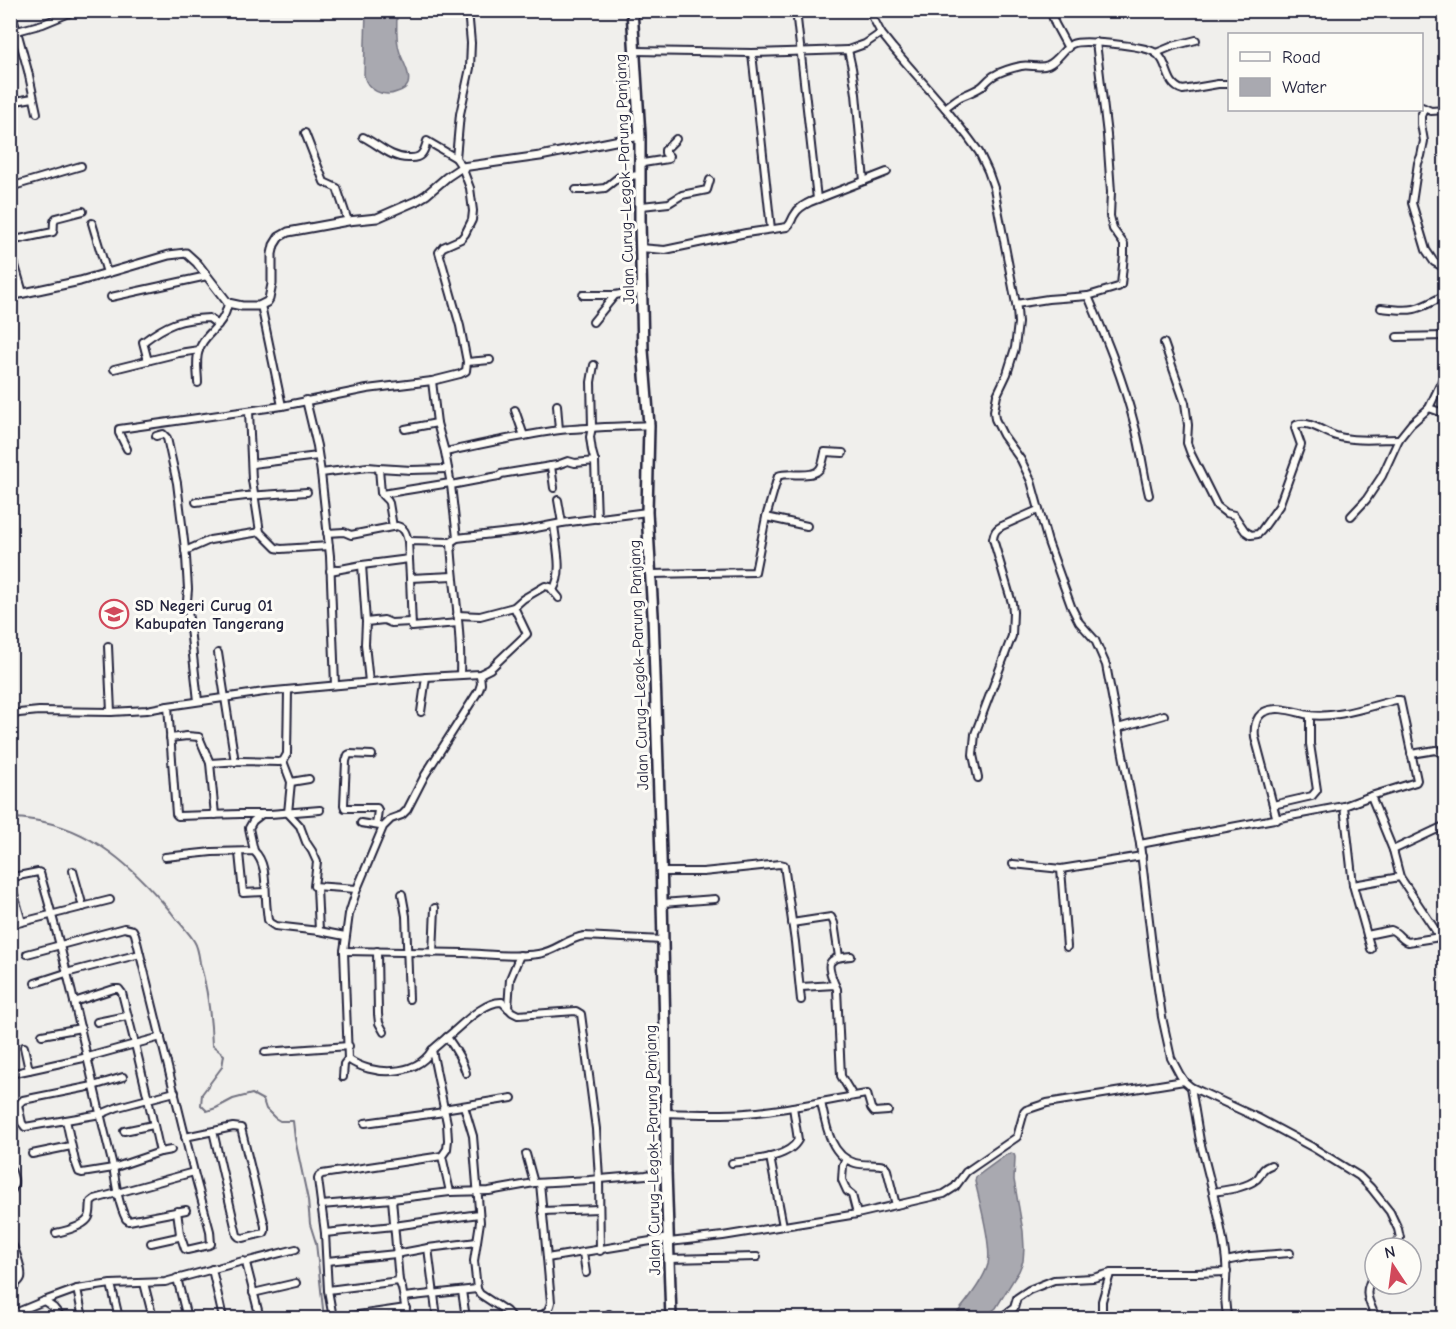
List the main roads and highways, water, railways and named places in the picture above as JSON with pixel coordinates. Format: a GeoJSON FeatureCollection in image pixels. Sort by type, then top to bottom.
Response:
{"type":"FeatureCollection","features":[{"type":"Feature","properties":{"kind":"main road","name":"Jalan Curug–Legok–Parung Panjang"},"geometry":{"type":"LineString","coordinates":[[632,10],[640,136],[643,350],[649,425],[647,512],[662,872],[666,1172],[671,1318]]}},
{"type":"Feature","properties":{"kind":"water"},"geometry":{"type":"Polygon","coordinates":[[[366,11],[397,11],[397,43],[406,68],[408,84],[402,90],[392,94],[372,89],[364,75],[366,11]]]}},
{"type":"Feature","properties":{"kind":"water"},"geometry":{"type":"Polygon","coordinates":[[[1011,1153],[1015,1157],[1014,1180],[1023,1231],[1023,1261],[996,1308],[983,1318],[953,1318],[978,1285],[988,1264],[987,1235],[976,1177],[1011,1153]]]}},
{"type":"Feature","properties":{"kind":"waterway"},"geometry":{"type":"LineString","coordinates":[[10,819],[54,824],[93,841],[110,852],[142,880],[194,941],[207,993],[212,1045],[224,1055],[222,1067],[202,1094],[201,1105],[207,1111],[233,1099],[252,1094],[263,1100],[266,1109],[275,1118],[280,1121],[293,1121],[308,1200],[310,1224],[316,1243],[324,1318]]}},
{"type":"Feature","properties":{"kind":"place","name":"SD Negeri Curug 01 Kabupaten Tangerang"},"geometry":{"type":"Point","coordinates":[114,614]}}]}
